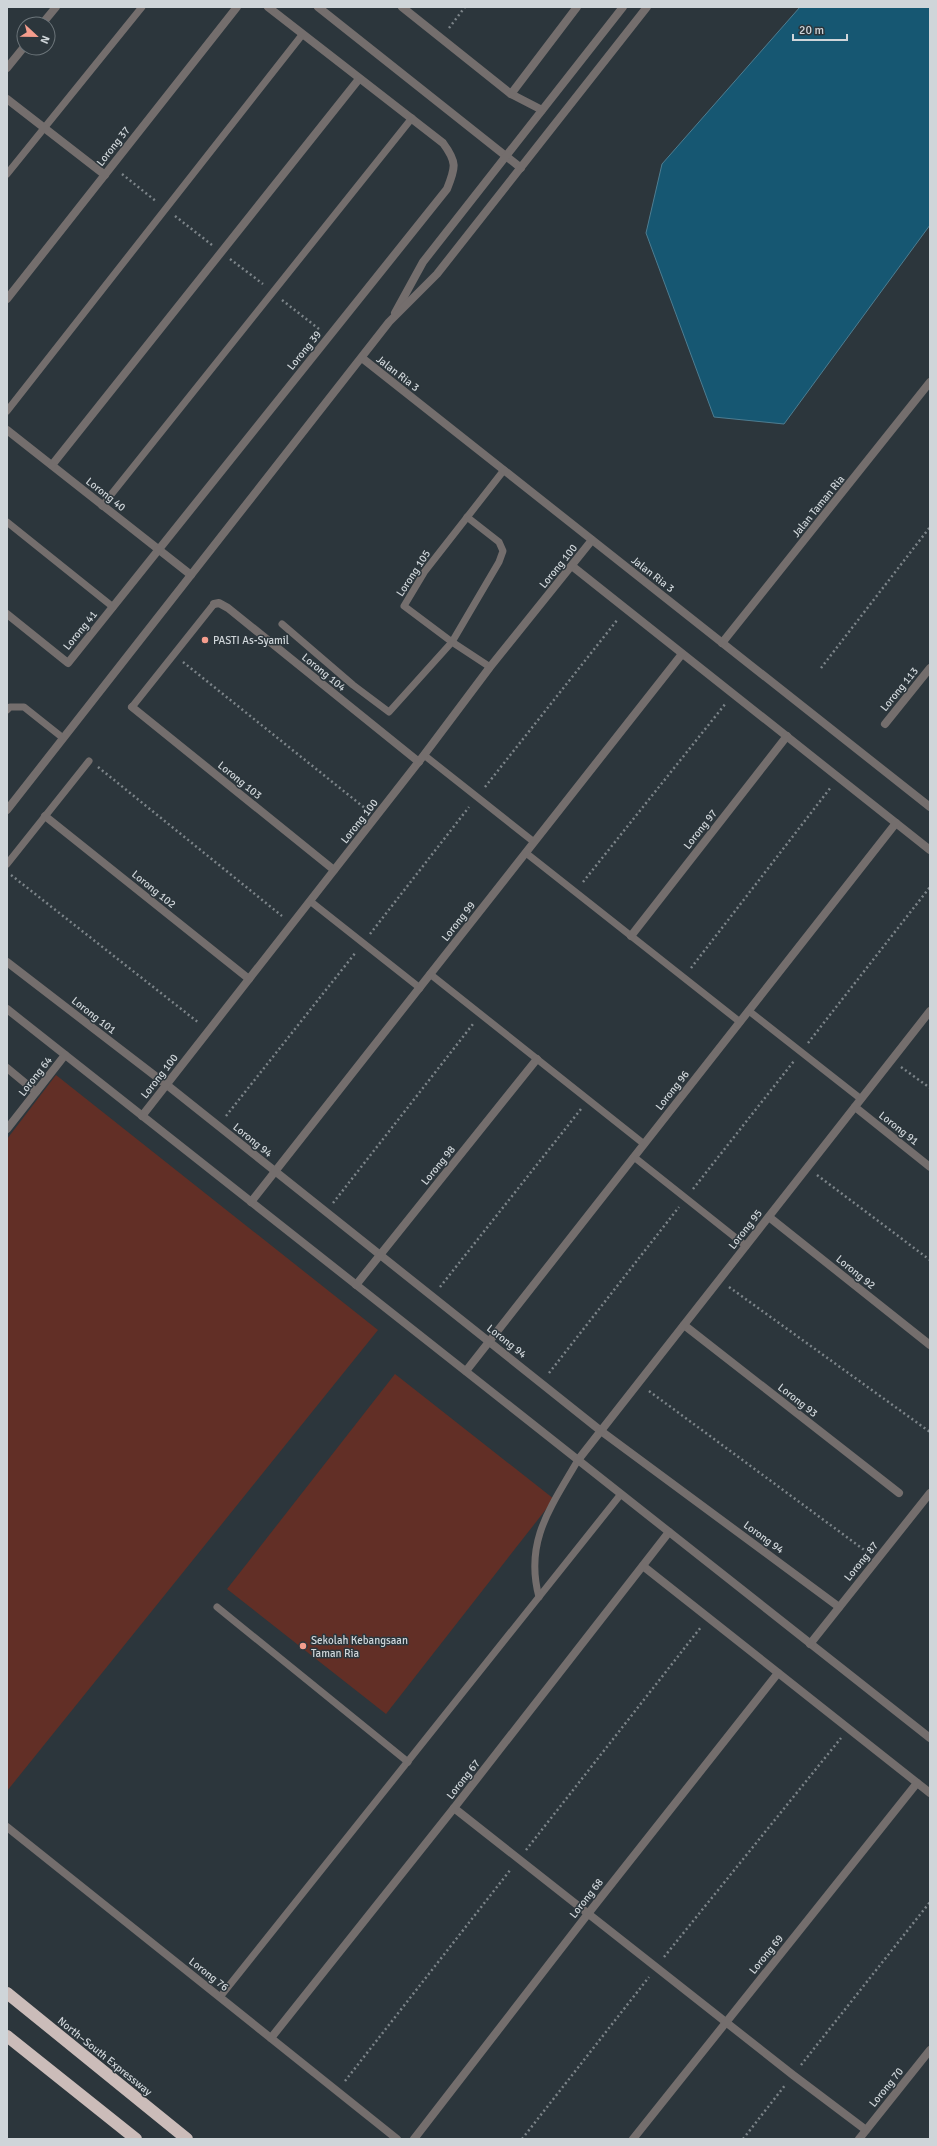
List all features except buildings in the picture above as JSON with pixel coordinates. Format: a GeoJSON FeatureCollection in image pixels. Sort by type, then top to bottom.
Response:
{"type":"FeatureCollection","features":[{"type":"Feature","properties":{"kind":"highway","name":"North–South Expressway"},"geometry":{"type":"LineString","coordinates":[[7,1993],[187,2139]]}},
{"type":"Feature","properties":{"kind":"highway"},"geometry":{"type":"LineString","coordinates":[[7,2036],[136,2139]]}},
{"type":"Feature","properties":{"kind":"street"},"geometry":{"type":"LineString","coordinates":[[49,16],[56,7]]}},
{"type":"Feature","properties":{"kind":"street","name":"Lorong 37"},"geometry":{"type":"LineString","coordinates":[[7,299],[237,7]]}},
{"type":"Feature","properties":{"kind":"street"},"geometry":{"type":"LineString","coordinates":[[268,7],[359,79],[412,118]]}},
{"type":"Feature","properties":{"kind":"street"},"geometry":{"type":"LineString","coordinates":[[318,7],[521,168]]}},
{"type":"Feature","properties":{"kind":"street"},"geometry":{"type":"LineString","coordinates":[[402,7],[511,94],[542,110]]}},
{"type":"Feature","properties":{"kind":"street"},"geometry":{"type":"LineString","coordinates":[[511,94],[578,7]]}},
{"type":"Feature","properties":{"kind":"street"},"geometry":{"type":"LineString","coordinates":[[7,810],[362,358],[389,322],[423,262],[623,7]]}},
{"type":"Feature","properties":{"kind":"street"},"geometry":{"type":"LineString","coordinates":[[389,322],[437,274],[646,7]]}},
{"type":"Feature","properties":{"kind":"street"},"geometry":{"type":"LineString","coordinates":[[7,68],[16,56]]}},
{"type":"Feature","properties":{"kind":"street"},"geometry":{"type":"LineString","coordinates":[[52,465],[359,79]]}},
{"type":"Feature","properties":{"kind":"street"},"geometry":{"type":"LineString","coordinates":[[7,99],[104,175]]}},
{"type":"Feature","properties":{"kind":"street","name":"Lorong 39"},"geometry":{"type":"LineString","coordinates":[[158,550],[447,189],[453,174],[453,157],[444,143],[412,118]]}},
{"type":"Feature","properties":{"kind":"street","name":"Jalan Ria 3"},"geometry":{"type":"LineString","coordinates":[[362,358],[930,807]]}},
{"type":"Feature","properties":{"kind":"street","name":"Jalan Taman Ria"},"geometry":{"type":"LineString","coordinates":[[722,643],[930,382]]}},
{"type":"Feature","properties":{"kind":"street","name":"Lorong 40"},"geometry":{"type":"LineString","coordinates":[[7,430],[191,575]]}},
{"type":"Feature","properties":{"kind":"street","name":"Lorong 100"},"geometry":{"type":"LineString","coordinates":[[142,1116],[419,762],[490,667],[592,540]]}},
{"type":"Feature","properties":{"kind":"street","name":"Lorong 41"},"geometry":{"type":"LineString","coordinates":[[7,614],[68,663],[158,550]]}},
{"type":"Feature","properties":{"kind":"street"},"geometry":{"type":"LineString","coordinates":[[572,566],[930,850]]}},
{"type":"Feature","properties":{"kind":"street","name":"Lorong 104"},"geometry":{"type":"LineString","coordinates":[[214,604],[219,603],[228,608],[419,762]]}},
{"type":"Feature","properties":{"kind":"street","name":"Lorong 99"},"geometry":{"type":"LineString","coordinates":[[251,1202],[682,654]]}},
{"type":"Feature","properties":{"kind":"street","name":"Lorong 113"},"geometry":{"type":"LineString","coordinates":[[885,724],[930,668]]}},
{"type":"Feature","properties":{"kind":"street","name":"Lorong 103"},"geometry":{"type":"LineString","coordinates":[[132,707],[334,870]]}},
{"type":"Feature","properties":{"kind":"street","name":"Lorong 97"},"geometry":{"type":"LineString","coordinates":[[631,936],[787,736]]}},
{"type":"Feature","properties":{"kind":"street","name":"Lorong 102"},"geometry":{"type":"LineString","coordinates":[[45,816],[249,979]]}},
{"type":"Feature","properties":{"kind":"street","name":"Lorong 96"},"geometry":{"type":"LineString","coordinates":[[466,1371],[896,823]]}},
{"type":"Feature","properties":{"kind":"street","name":"Lorong 101"},"geometry":{"type":"LineString","coordinates":[[7,962],[167,1085]]}},
{"type":"Feature","properties":{"kind":"street"},"geometry":{"type":"LineString","coordinates":[[7,1009],[930,1738]]}},
{"type":"Feature","properties":{"kind":"street","name":"Lorong 95"},"geometry":{"type":"LineString","coordinates":[[578,1460],[930,1011]]}},
{"type":"Feature","properties":{"kind":"street","name":"Lorong 64"},"geometry":{"type":"LineString","coordinates":[[7,1129],[65,1055]]}},
{"type":"Feature","properties":{"kind":"street","name":"Lorong 98"},"geometry":{"type":"LineString","coordinates":[[356,1285],[537,1059]]}},
{"type":"Feature","properties":{"kind":"street"},"geometry":{"type":"LineString","coordinates":[[7,1068],[36,1092]]}},
{"type":"Feature","properties":{"kind":"street","name":"Lorong 94"},"geometry":{"type":"LineString","coordinates":[[167,1085],[601,1431],[839,1607]]}},
{"type":"Feature","properties":{"kind":"street","name":"Lorong 91"},"geometry":{"type":"LineString","coordinates":[[855,1107],[930,1167]]}},
{"type":"Feature","properties":{"kind":"street","name":"Lorong 92"},"geometry":{"type":"LineString","coordinates":[[769,1217],[930,1345]]}},
{"type":"Feature","properties":{"kind":"street","name":"Lorong 93"},"geometry":{"type":"LineString","coordinates":[[684,1325],[899,1493]]}},
{"type":"Feature","properties":{"kind":"street","name":"Lorong 87"},"geometry":{"type":"LineString","coordinates":[[810,1644],[930,1493]]}},
{"type":"Feature","properties":{"kind":"street","name":"Lorong 67"},"geometry":{"type":"LineString","coordinates":[[271,2038],[454,1808],[669,1532]]}},
{"type":"Feature","properties":{"kind":"street"},"geometry":{"type":"LineString","coordinates":[[643,1566],[930,1793]]}},
{"type":"Feature","properties":{"kind":"street","name":"Lorong 68"},"geometry":{"type":"LineString","coordinates":[[414,2139],[587,1915],[778,1673]]}},
{"type":"Feature","properties":{"kind":"street","name":"Lorong 69"},"geometry":{"type":"LineString","coordinates":[[633,2139],[917,1783]]}},
{"type":"Feature","properties":{"kind":"street"},"geometry":{"type":"LineString","coordinates":[[454,1808],[587,1915],[866,2130]]}},
{"type":"Feature","properties":{"kind":"street","name":"Lorong 76"},"geometry":{"type":"LineString","coordinates":[[7,1827],[398,2139]]}},
{"type":"Feature","properties":{"kind":"street","name":"Lorong 70"},"geometry":{"type":"LineString","coordinates":[[859,2139],[930,2050]]}},
{"type":"Feature","properties":{"kind":"lane"},"geometry":{"type":"LineString","coordinates":[[7,174],[142,7]]}},
{"type":"Feature","properties":{"kind":"lane"},"geometry":{"type":"LineString","coordinates":[[7,411],[302,35]]}},
{"type":"Feature","properties":{"kind":"lane"},"geometry":{"type":"LineString","coordinates":[[102,506],[412,118]]}},
{"type":"Feature","properties":{"kind":"lane","name":"Lorong 105"},"geometry":{"type":"LineString","coordinates":[[490,667],[452,642],[404,606],[425,571],[504,470]]}},
{"type":"Feature","properties":{"kind":"lane"},"geometry":{"type":"LineString","coordinates":[[282,624],[353,685],[389,712],[452,642],[499,562],[503,551],[499,542],[467,518]]}},
{"type":"Feature","properties":{"kind":"lane"},"geometry":{"type":"LineString","coordinates":[[7,522],[113,607]]}},
{"type":"Feature","properties":{"kind":"lane"},"geometry":{"type":"LineString","coordinates":[[132,707],[214,604]]}},
{"type":"Feature","properties":{"kind":"lane"},"geometry":{"type":"LineString","coordinates":[[7,710],[10,707],[24,707],[64,738]]}},
{"type":"Feature","properties":{"kind":"lane"},"geometry":{"type":"LineString","coordinates":[[424,755],[476,798],[534,842]]}},
{"type":"Feature","properties":{"kind":"lane"},"geometry":{"type":"LineString","coordinates":[[7,864],[89,761]]}},
{"type":"Feature","properties":{"kind":"lane"},"geometry":{"type":"LineString","coordinates":[[526,853],[740,1022]]}},
{"type":"Feature","properties":{"kind":"lane"},"geometry":{"type":"LineString","coordinates":[[310,902],[420,988]]}},
{"type":"Feature","properties":{"kind":"lane"},"geometry":{"type":"LineString","coordinates":[[430,974],[644,1144]]}},
{"type":"Feature","properties":{"kind":"lane"},"geometry":{"type":"LineString","coordinates":[[749,1010],[861,1099]]}},
{"type":"Feature","properties":{"kind":"lane"},"geometry":{"type":"LineString","coordinates":[[634,1157],[746,1246]]}},
{"type":"Feature","properties":{"kind":"lane"},"geometry":{"type":"LineString","coordinates":[[539,1597],[535,1581],[534,1559],[538,1537],[547,1514],[578,1460]]}},
{"type":"Feature","properties":{"kind":"lane"},"geometry":{"type":"LineString","coordinates":[[220,1997],[621,1494]]}},
{"type":"Feature","properties":{"kind":"lane"},"geometry":{"type":"LineString","coordinates":[[217,1607],[408,1762]]}},
{"type":"Feature","properties":{"kind":"path"},"geometry":{"type":"LineString","coordinates":[[441,37],[465,7]]}},
{"type":"Feature","properties":{"kind":"path"},"geometry":{"type":"LineString","coordinates":[[821,668],[930,527]]}},
{"type":"Feature","properties":{"kind":"path"},"geometry":{"type":"LineString","coordinates":[[219,1126],[625,609]]}},
{"type":"Feature","properties":{"kind":"path"},"geometry":{"type":"LineString","coordinates":[[173,655],[376,817]]}},
{"type":"Feature","properties":{"kind":"path"},"geometry":{"type":"LineString","coordinates":[[576,892],[733,694]]}},
{"type":"Feature","properties":{"kind":"path"},"geometry":{"type":"LineString","coordinates":[[89,761],[292,924]]}},
{"type":"Feature","properties":{"kind":"path"},"geometry":{"type":"LineString","coordinates":[[684,977],[838,777]]}},
{"type":"Feature","properties":{"kind":"path"},"geometry":{"type":"LineString","coordinates":[[7,872],[209,1030]]}},
{"type":"Feature","properties":{"kind":"path"},"geometry":{"type":"LineString","coordinates":[[541,1383],[930,887]]}},
{"type":"Feature","properties":{"kind":"path"},"geometry":{"type":"LineString","coordinates":[[326,1212],[481,1014]]}},
{"type":"Feature","properties":{"kind":"path"},"geometry":{"type":"LineString","coordinates":[[892,1060],[930,1088]]}},
{"type":"Feature","properties":{"kind":"path"},"geometry":{"type":"LineString","coordinates":[[433,1297],[588,1100]]}},
{"type":"Feature","properties":{"kind":"path"},"geometry":{"type":"LineString","coordinates":[[807,1168],[930,1260]]}},
{"type":"Feature","properties":{"kind":"path"},"geometry":{"type":"LineString","coordinates":[[719,1280],[930,1432]]}},
{"type":"Feature","properties":{"kind":"path"},"geometry":{"type":"LineString","coordinates":[[639,1383],[877,1559]]}},
{"type":"Feature","properties":{"kind":"path"},"geometry":{"type":"LineString","coordinates":[[337,2091],[709,1618]]}},
{"type":"Feature","properties":{"kind":"path"},"geometry":{"type":"LineString","coordinates":[[522,2139],[656,1968],[848,1729]]}},
{"type":"Feature","properties":{"kind":"path"},"geometry":{"type":"LineString","coordinates":[[743,2139],[930,1902]]}},
{"type":"Feature","properties":{"kind":"shaded area"},"geometry":{"type":"Polygon","coordinates":[[[56,1075],[378,1330],[7,1791],[7,1139],[56,1075]]]}},
{"type":"Feature","properties":{"kind":"shaded area"},"geometry":{"type":"Polygon","coordinates":[[[395,1374],[554,1499],[386,1714],[227,1589],[395,1374]]]}},
{"type":"Feature","properties":{"kind":"water"},"geometry":{"type":"Polygon","coordinates":[[[800,7],[930,7],[930,225],[784,424],[714,417],[646,233],[662,164],[800,7]]]}},
{"type":"Feature","properties":{"kind":"place","name":"PASTI As-Syamil"},"geometry":{"type":"Point","coordinates":[205,640]}},
{"type":"Feature","properties":{"kind":"place","name":"Sekolah Kebangsaan Taman Ria"},"geometry":{"type":"Point","coordinates":[303,1646]}}]}
